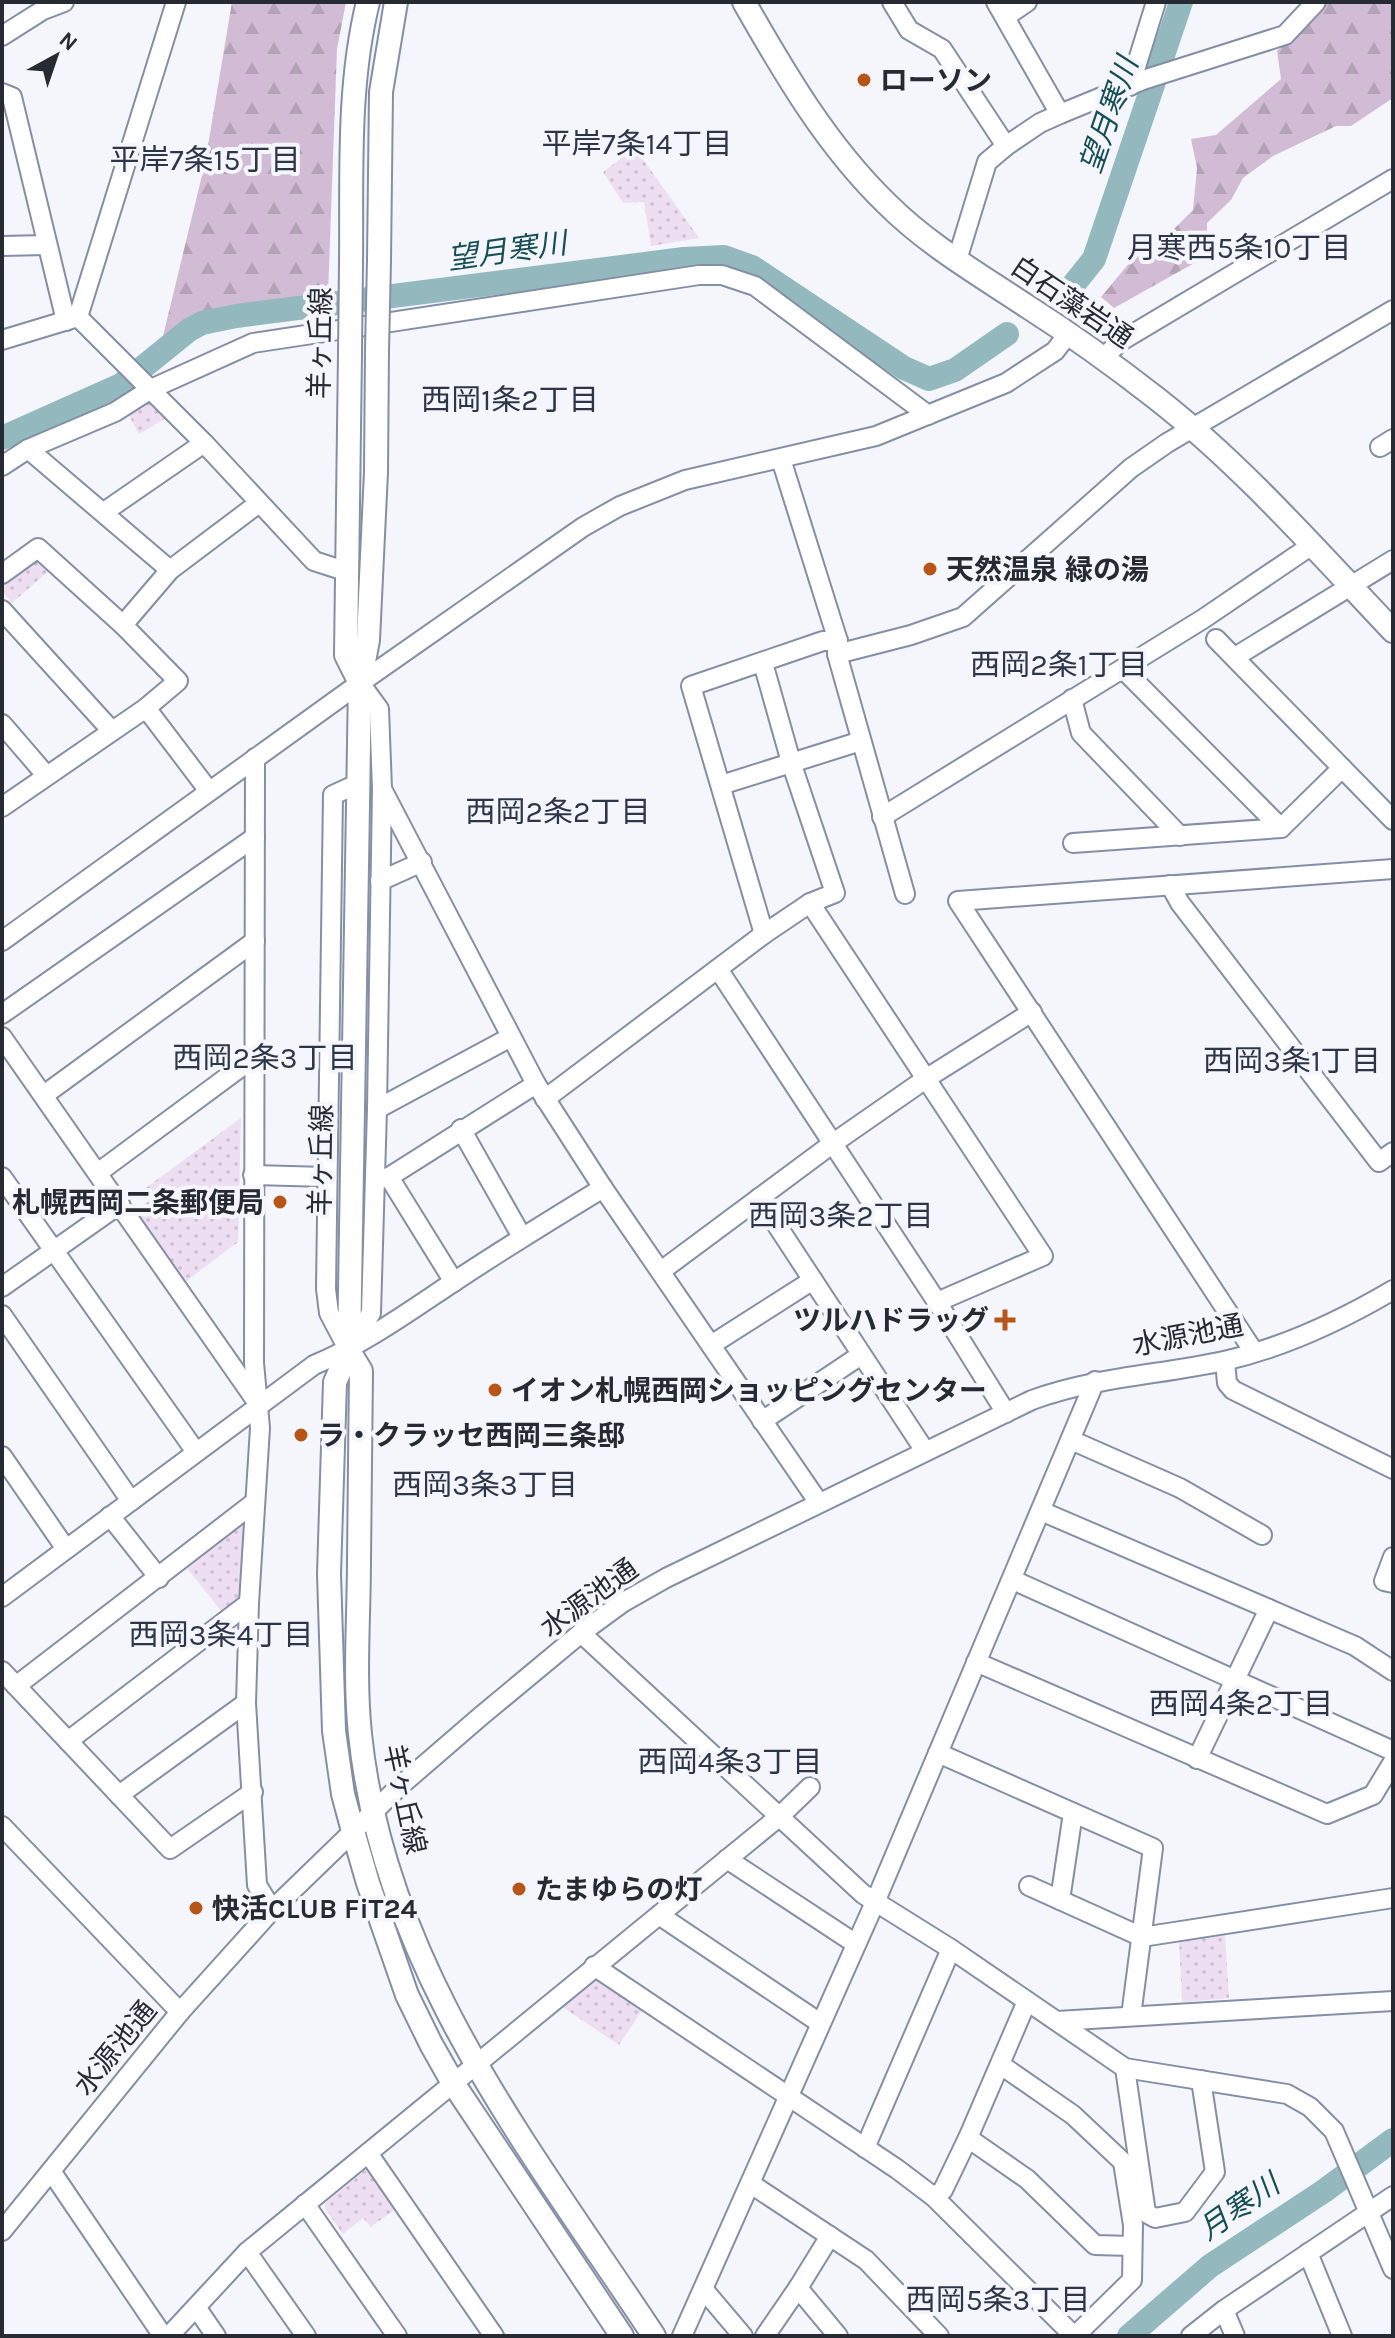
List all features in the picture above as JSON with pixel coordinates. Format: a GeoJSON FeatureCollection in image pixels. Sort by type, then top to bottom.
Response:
{"type":"FeatureCollection","features":[{"type":"Feature","properties":{"kind":"main road","name":"羊ヶ丘線"},"geometry":{"type":"LineString","coordinates":[[360,683],[346,655],[354,100],[368,2]]}},
{"type":"Feature","properties":{"kind":"main road","name":"羊ヶ丘線"},"geometry":{"type":"LineString","coordinates":[[396,2],[381,92],[376,472],[368,640],[360,683],[357,784],[349,1351],[335,1382],[329,1587],[334,1731],[343,1794],[353,1831],[407,1995],[453,2083],[622,2336]]}},
{"type":"Feature","properties":{"kind":"main road","name":"白石藻岩通"},"geometry":{"type":"LineString","coordinates":[[744,2],[816,121],[848,163],[887,204],[957,260],[1103,358],[1159,400],[1312,545],[1393,631]]}},
{"type":"Feature","properties":{"kind":"main road","name":"羊ヶ丘線"},"geometry":{"type":"LineString","coordinates":[[349,1351],[361,1371],[356,1644],[360,1735],[385,1858],[430,1980],[475,2066],[654,2336]]}},
{"type":"Feature","properties":{"kind":"street"},"geometry":{"type":"LineString","coordinates":[[2,36],[43,10],[64,2]]}},
{"type":"Feature","properties":{"kind":"street"},"geometry":{"type":"LineString","coordinates":[[72,319],[176,2]]}},
{"type":"Feature","properties":{"kind":"street"},"geometry":{"type":"LineString","coordinates":[[892,2],[909,30],[942,49],[1006,146]]}},
{"type":"Feature","properties":{"kind":"street"},"geometry":{"type":"LineString","coordinates":[[1027,2],[1000,9],[1060,114]]}},
{"type":"Feature","properties":{"kind":"street"},"geometry":{"type":"LineString","coordinates":[[1136,83],[1156,2]]}},
{"type":"Feature","properties":{"kind":"street"},"geometry":{"type":"LineString","coordinates":[[957,260],[987,162],[1006,146],[1040,123],[1136,83],[1285,35],[1316,2]]}},
{"type":"Feature","properties":{"kind":"street"},"geometry":{"type":"LineString","coordinates":[[2,93],[12,97],[46,245],[72,319],[149,387],[314,561],[348,572]]}},
{"type":"Feature","properties":{"kind":"street"},"geometry":{"type":"LineString","coordinates":[[1103,358],[1121,341],[1393,179]]}},
{"type":"Feature","properties":{"kind":"street"},"geometry":{"type":"LineString","coordinates":[[2,246],[46,245]]}},
{"type":"Feature","properties":{"kind":"street"},"geometry":{"type":"LineString","coordinates":[[2,466],[28,449],[115,412],[149,387],[242,347],[268,340],[683,277],[722,275],[755,286],[928,415]]}},
{"type":"Feature","properties":{"kind":"street"},"geometry":{"type":"LineString","coordinates":[[764,934],[691,686],[823,641],[837,647],[911,635],[963,617],[1131,468],[1167,443],[1393,310]]}},
{"type":"Feature","properties":{"kind":"street"},"geometry":{"type":"LineString","coordinates":[[2,340],[72,319]]}},
{"type":"Feature","properties":{"kind":"street"},"geometry":{"type":"LineString","coordinates":[[2,941],[583,527],[620,506],[685,480],[876,436],[1006,383],[1055,351],[1068,334]]}},
{"type":"Feature","properties":{"kind":"street"},"geometry":{"type":"LineString","coordinates":[[104,512],[204,443]]}},
{"type":"Feature","properties":{"kind":"street"},"geometry":{"type":"LineString","coordinates":[[28,449],[170,570]]}},
{"type":"Feature","properties":{"kind":"street"},"geometry":{"type":"LineString","coordinates":[[781,459],[905,894]]}},
{"type":"Feature","properties":{"kind":"street"},"geometry":{"type":"LineString","coordinates":[[123,625],[170,570],[259,503]]}},
{"type":"Feature","properties":{"kind":"street"},"geometry":{"type":"LineString","coordinates":[[882,817],[1203,619],[1312,545]]}},
{"type":"Feature","properties":{"kind":"street"},"geometry":{"type":"LineString","coordinates":[[2,574],[38,548],[123,625],[178,681],[146,708],[2,807]]}},
{"type":"Feature","properties":{"kind":"street"},"geometry":{"type":"LineString","coordinates":[[1235,657],[1393,560]]}},
{"type":"Feature","properties":{"kind":"street"},"geometry":{"type":"LineString","coordinates":[[2,610],[111,730]]}},
{"type":"Feature","properties":{"kind":"street"},"geometry":{"type":"LineString","coordinates":[[1216,639],[1393,820]]}},
{"type":"Feature","properties":{"kind":"street"},"geometry":{"type":"LineString","coordinates":[[382,1179],[461,1129],[541,1092],[764,934],[810,903],[835,893],[791,762],[763,663]]}},
{"type":"Feature","properties":{"kind":"street"},"geometry":{"type":"LineString","coordinates":[[1123,669],[1281,828]]}},
{"type":"Feature","properties":{"kind":"street"},"geometry":{"type":"LineString","coordinates":[[349,1351],[371,1313],[382,1179],[377,1109],[382,789],[379,709],[360,683]]}},
{"type":"Feature","properties":{"kind":"street"},"geometry":{"type":"LineString","coordinates":[[1072,699],[1081,733],[1180,836]]}},
{"type":"Feature","properties":{"kind":"street"},"geometry":{"type":"LineString","coordinates":[[146,708],[209,791]]}},
{"type":"Feature","properties":{"kind":"street"},"geometry":{"type":"LineString","coordinates":[[2,724],[46,775]]}},
{"type":"Feature","properties":{"kind":"street"},"geometry":{"type":"LineString","coordinates":[[721,785],[861,741]]}},
{"type":"Feature","properties":{"kind":"street"},"geometry":{"type":"LineString","coordinates":[[255,758],[254,1363],[259,1405],[246,1703],[257,1885],[272,1910]]}},
{"type":"Feature","properties":{"kind":"street"},"geometry":{"type":"LineString","coordinates":[[1073,843],[1281,828],[1342,768]]}},
{"type":"Feature","properties":{"kind":"street"},"geometry":{"type":"LineString","coordinates":[[349,1351],[329,1313],[326,1289],[326,1177],[333,795],[357,784]]}},
{"type":"Feature","properties":{"kind":"street"},"geometry":{"type":"LineString","coordinates":[[382,789],[541,1092],[603,1188],[819,1503]]}},
{"type":"Feature","properties":{"kind":"street"},"geometry":{"type":"LineString","coordinates":[[2,1014],[255,837]]}},
{"type":"Feature","properties":{"kind":"street"},"geometry":{"type":"LineString","coordinates":[[380,881],[422,862]]}},
{"type":"Feature","properties":{"kind":"street"},"geometry":{"type":"LineString","coordinates":[[1254,1352],[958,901],[1393,869]]}},
{"type":"Feature","properties":{"kind":"street"},"geometry":{"type":"LineString","coordinates":[[1170,885],[1180,903],[1379,1162],[1393,1152]]}},
{"type":"Feature","properties":{"kind":"street"},"geometry":{"type":"LineString","coordinates":[[810,903],[1043,1256],[937,1302]]}},
{"type":"Feature","properties":{"kind":"street"},"geometry":{"type":"LineString","coordinates":[[44,1095],[255,941]]}},
{"type":"Feature","properties":{"kind":"street"},"geometry":{"type":"LineString","coordinates":[[718,969],[937,1302],[1006,1413]]}},
{"type":"Feature","properties":{"kind":"street"},"geometry":{"type":"LineString","coordinates":[[661,1271],[832,1144],[927,1078],[1032,1012]]}},
{"type":"Feature","properties":{"kind":"street"},"geometry":{"type":"LineString","coordinates":[[2,1037],[259,1405]]}},
{"type":"Feature","properties":{"kind":"street"},"geometry":{"type":"LineString","coordinates":[[377,1109],[511,1037]]}},
{"type":"Feature","properties":{"kind":"street"},"geometry":{"type":"LineString","coordinates":[[99,1172],[253,1058]]}},
{"type":"Feature","properties":{"kind":"street"},"geometry":{"type":"LineString","coordinates":[[461,1129],[522,1237]]}},
{"type":"Feature","properties":{"kind":"street"},"geometry":{"type":"LineString","coordinates":[[253,1175],[326,1177]]}},
{"type":"Feature","properties":{"kind":"street"},"geometry":{"type":"LineString","coordinates":[[2,1177],[196,1452]]}},
{"type":"Feature","properties":{"kind":"street"},"geometry":{"type":"LineString","coordinates":[[382,1179],[454,1282]]}},
{"type":"Feature","properties":{"kind":"street"},"geometry":{"type":"LineString","coordinates":[[4,1591],[66,1549],[314,1365],[349,1351],[522,1237],[603,1188]]}},
{"type":"Feature","properties":{"kind":"street"},"geometry":{"type":"LineString","coordinates":[[759,1198],[925,1451]]}},
{"type":"Feature","properties":{"kind":"street"},"geometry":{"type":"LineString","coordinates":[[2,1287],[120,1204]]}},
{"type":"Feature","properties":{"kind":"street"},"geometry":{"type":"LineString","coordinates":[[711,1345],[813,1280]]}},
{"type":"Feature","properties":{"kind":"street","name":"水源池通"},"geometry":{"type":"LineString","coordinates":[[2,2231],[180,2012],[272,1910],[460,1733],[622,1603],[666,1578],[925,1451],[1062,1389],[1225,1361],[1390,1298]]}},
{"type":"Feature","properties":{"kind":"street"},"geometry":{"type":"LineString","coordinates":[[2,1315],[131,1501]]}},
{"type":"Feature","properties":{"kind":"street"},"geometry":{"type":"LineString","coordinates":[[762,1421],[861,1355]]}},
{"type":"Feature","properties":{"kind":"street"},"geometry":{"type":"LineString","coordinates":[[1225,1361],[1227,1383],[1233,1390],[1393,1469]]}},
{"type":"Feature","properties":{"kind":"street"},"geometry":{"type":"LineString","coordinates":[[682,2336],[876,1900],[1095,1381]]}},
{"type":"Feature","properties":{"kind":"street"},"geometry":{"type":"LineString","coordinates":[[1071,1440],[1180,1488],[1262,1535]]}},
{"type":"Feature","properties":{"kind":"street"},"geometry":{"type":"LineString","coordinates":[[2,1456],[66,1549]]}},
{"type":"Feature","properties":{"kind":"street"},"geometry":{"type":"LineString","coordinates":[[16,1686],[255,1502]]}},
{"type":"Feature","properties":{"kind":"street"},"geometry":{"type":"LineString","coordinates":[[1041,1511],[1355,1646],[1393,1671]]}},
{"type":"Feature","properties":{"kind":"street"},"geometry":{"type":"LineString","coordinates":[[110,1516],[159,1578]]}},
{"type":"Feature","properties":{"kind":"street"},"geometry":{"type":"LineString","coordinates":[[1393,1557],[1384,1581],[1393,1583]]}},
{"type":"Feature","properties":{"kind":"street"},"geometry":{"type":"LineString","coordinates":[[1013,1580],[1393,1751]]}},
{"type":"Feature","properties":{"kind":"street"},"geometry":{"type":"LineString","coordinates":[[68,1741],[249,1603]]}},
{"type":"Feature","properties":{"kind":"street"},"geometry":{"type":"LineString","coordinates":[[1197,1759],[1269,1609]]}},
{"type":"Feature","properties":{"kind":"street"},"geometry":{"type":"LineString","coordinates":[[581,1633],[863,1894],[951,1949],[1125,2068],[1287,2094],[1310,2107],[1334,2131],[1393,2269]]}},
{"type":"Feature","properties":{"kind":"street"},"geometry":{"type":"LineString","coordinates":[[976,1662],[1327,1814],[1373,1795],[1393,1762]]}},
{"type":"Feature","properties":{"kind":"street"},"geometry":{"type":"LineString","coordinates":[[2,1671],[170,1849],[253,1792]]}},
{"type":"Feature","properties":{"kind":"street"},"geometry":{"type":"LineString","coordinates":[[119,1795],[246,1703]]}},
{"type":"Feature","properties":{"kind":"street"},"geometry":{"type":"LineString","coordinates":[[938,1753],[1153,1848],[1131,2016]]}},
{"type":"Feature","properties":{"kind":"street"},"geometry":{"type":"LineString","coordinates":[[51,2171],[166,2336],[247,2252],[780,1816],[810,1787]]}},
{"type":"Feature","properties":{"kind":"street"},"geometry":{"type":"LineString","coordinates":[[1060,1900],[1073,1813]]}},
{"type":"Feature","properties":{"kind":"street"},"geometry":{"type":"LineString","coordinates":[[2,1826],[180,2012]]}},
{"type":"Feature","properties":{"kind":"street"},"geometry":{"type":"LineString","coordinates":[[727,1859],[856,1944]]}},
{"type":"Feature","properties":{"kind":"street"},"geometry":{"type":"LineString","coordinates":[[1029,1886],[1142,1937],[1393,1898]]}},
{"type":"Feature","properties":{"kind":"street"},"geometry":{"type":"LineString","coordinates":[[659,1915],[820,2023]]}},
{"type":"Feature","properties":{"kind":"street"},"geometry":{"type":"LineString","coordinates":[[865,2148],[951,1949]]}},
{"type":"Feature","properties":{"kind":"street"},"geometry":{"type":"LineString","coordinates":[[594,1966],[934,2197],[1074,2336],[1132,2280],[1133,2225],[1123,2162],[1073,2115],[1001,2065]]}},
{"type":"Feature","properties":{"kind":"street"},"geometry":{"type":"LineString","coordinates":[[934,2197],[943,2190],[968,2138],[1027,2001]]}},
{"type":"Feature","properties":{"kind":"street"},"geometry":{"type":"LineString","coordinates":[[1057,2021],[1393,2001]]}},
{"type":"Feature","properties":{"kind":"street"},"geometry":{"type":"LineString","coordinates":[[1125,2068],[1146,2213],[1155,2218],[1185,2212],[1215,2172],[1201,2080]]}},
{"type":"Feature","properties":{"kind":"street"},"geometry":{"type":"LineString","coordinates":[[968,2138],[1027,2179],[1095,2245],[1132,2246]]}},
{"type":"Feature","properties":{"kind":"street"},"geometry":{"type":"LineString","coordinates":[[368,2153],[494,2336]]}},
{"type":"Feature","properties":{"kind":"street"},"geometry":{"type":"LineString","coordinates":[[751,2184],[866,2260],[939,2336]]}},
{"type":"Feature","properties":{"kind":"street"},"geometry":{"type":"LineString","coordinates":[[1191,2336],[1308,2253],[1366,2206],[1393,2196]]}},
{"type":"Feature","properties":{"kind":"street"},"geometry":{"type":"LineString","coordinates":[[305,2204],[397,2336]]}},
{"type":"Feature","properties":{"kind":"street"},"geometry":{"type":"LineString","coordinates":[[765,2336],[830,2236]]}},
{"type":"Feature","properties":{"kind":"street"},"geometry":{"type":"LineString","coordinates":[[247,2252],[306,2336]]}},
{"type":"Feature","properties":{"kind":"street"},"geometry":{"type":"LineString","coordinates":[[1308,2253],[1342,2336]]}},
{"type":"Feature","properties":{"kind":"street"},"geometry":{"type":"LineString","coordinates":[[798,2288],[838,2336]]}},
{"type":"Feature","properties":{"kind":"street"},"geometry":{"type":"LineString","coordinates":[[704,2290],[743,2336]]}},
{"type":"Feature","properties":{"kind":"street"},"geometry":{"type":"LineString","coordinates":[[196,2307],[216,2336]]}},
{"type":"Feature","properties":{"kind":"street"},"geometry":{"type":"LineString","coordinates":[[1224,2310],[1235,2336]]}},
{"type":"Feature","properties":{"kind":"green space"},"geometry":{"type":"Polygon","coordinates":[[[232,2],[346,2],[337,49],[328,295],[213,309],[163,336],[205,163],[232,2]]]}},
{"type":"Feature","properties":{"kind":"green space"},"geometry":{"type":"Polygon","coordinates":[[[1324,2],[1393,2],[1393,98],[1351,126],[1336,126],[1273,156],[1243,178],[1231,200],[1207,223],[1207,256],[1114,308],[1101,297],[1131,261],[1165,238],[1193,210],[1197,168],[1191,139],[1216,135],[1281,79],[1277,51],[1324,2]]]}},
{"type":"Feature","properties":{"kind":"shaded area"},"geometry":{"type":"Polygon","coordinates":[[[635,148],[699,238],[651,246],[644,202],[623,203],[603,172],[635,148]]]}},
{"type":"Feature","properties":{"kind":"shaded area"},"geometry":{"type":"Polygon","coordinates":[[[148,394],[171,415],[139,434],[126,410],[148,394]]]}},
{"type":"Feature","properties":{"kind":"shaded area"},"geometry":{"type":"Polygon","coordinates":[[[37,559],[51,569],[12,603],[2,591],[2,580],[37,559]]]}},
{"type":"Feature","properties":{"kind":"shaded area"},"geometry":{"type":"Polygon","coordinates":[[[241,1118],[238,1242],[185,1282],[135,1210],[150,1200],[143,1190],[241,1118]]]}},
{"type":"Feature","properties":{"kind":"shaded area"},"geometry":{"type":"Polygon","coordinates":[[[249,1512],[246,1591],[222,1612],[186,1567],[249,1512]]]}},
{"type":"Feature","properties":{"kind":"shaded area"},"geometry":{"type":"Polygon","coordinates":[[[1225,1934],[1229,1998],[1182,2002],[1179,1941],[1225,1934]]]}},
{"type":"Feature","properties":{"kind":"shaded area"},"geometry":{"type":"Polygon","coordinates":[[[599,1979],[643,2009],[619,2045],[561,2006],[592,1980],[599,1979]]]}},
{"type":"Feature","properties":{"kind":"shaded area"},"geometry":{"type":"Polygon","coordinates":[[[366,2169],[371,2170],[398,2207],[371,2227],[363,2218],[343,2234],[325,2209],[325,2203],[366,2169]]]}},
{"type":"Feature","properties":{"kind":"waterway","name":"望月寒川"},"geometry":{"type":"LineString","coordinates":[[1070,289],[1094,259],[1181,2]]}},
{"type":"Feature","properties":{"kind":"waterway","name":"望月寒川"},"geometry":{"type":"LineString","coordinates":[[2,438],[121,385],[202,323],[236,316],[684,259],[724,257],[752,267],[904,368],[929,379],[955,370],[1007,334]]}},
{"type":"Feature","properties":{"kind":"waterway","name":"月寒川"},"geometry":{"type":"LineString","coordinates":[[1129,2336],[1210,2266],[1324,2191],[1393,2140]]}},
{"type":"Feature","properties":{"kind":"place","name":"ローソン"},"geometry":{"type":"Point","coordinates":[864,80]}},
{"type":"Feature","properties":{"kind":"place","name":"天然温泉 緑の湯"},"geometry":{"type":"Point","coordinates":[930,569]}},
{"type":"Feature","properties":{"kind":"place","name":"札幌西岡二条郵便局"},"geometry":{"type":"Point","coordinates":[280,1202]}},
{"type":"Feature","properties":{"kind":"place","name":"ツルハドラッグ"},"geometry":{"type":"Point","coordinates":[1005,1320]}},
{"type":"Feature","properties":{"kind":"place","name":"イオン札幌西岡ショッピングセンター"},"geometry":{"type":"Point","coordinates":[495,1390]}},
{"type":"Feature","properties":{"kind":"place","name":"ラ・クラッセ西岡三条邸"},"geometry":{"type":"Point","coordinates":[301,1435]}},
{"type":"Feature","properties":{"kind":"place","name":"たまゆらの灯"},"geometry":{"type":"Point","coordinates":[519,1889]}},
{"type":"Feature","properties":{"kind":"place","name":"快活CLUB FiT24"},"geometry":{"type":"Point","coordinates":[196,1908]}},
{"type":"Feature","properties":{"kind":"district","name":"平岸7条14丁目"},"geometry":{"type":"Point","coordinates":[637,144]}},
{"type":"Feature","properties":{"kind":"district","name":"平岸7条15丁目"},"geometry":{"type":"Point","coordinates":[205,160]}},
{"type":"Feature","properties":{"kind":"district","name":"月寒西5条10丁目"},"geometry":{"type":"Point","coordinates":[1239,248]}},
{"type":"Feature","properties":{"kind":"district","name":"西岡1条2丁目"},"geometry":{"type":"Point","coordinates":[510,400]}},
{"type":"Feature","properties":{"kind":"district","name":"西岡2条1丁目"},"geometry":{"type":"Point","coordinates":[1059,665]}},
{"type":"Feature","properties":{"kind":"district","name":"西岡2条2丁目"},"geometry":{"type":"Point","coordinates":[558,812]}},
{"type":"Feature","properties":{"kind":"district","name":"西岡2条3丁目"},"geometry":{"type":"Point","coordinates":[265,1058]}},
{"type":"Feature","properties":{"kind":"district","name":"西岡3条1丁目"},"geometry":{"type":"Point","coordinates":[1292,1061]}},
{"type":"Feature","properties":{"kind":"district","name":"西岡3条2丁目"},"geometry":{"type":"Point","coordinates":[841,1216]}},
{"type":"Feature","properties":{"kind":"district","name":"西岡3条3丁目"},"geometry":{"type":"Point","coordinates":[485,1485]}},
{"type":"Feature","properties":{"kind":"district","name":"西岡3条4丁目"},"geometry":{"type":"Point","coordinates":[221,1635]}},
{"type":"Feature","properties":{"kind":"district","name":"西岡4条2丁目"},"geometry":{"type":"Point","coordinates":[1241,1704]}},
{"type":"Feature","properties":{"kind":"district","name":"西岡4条3丁目"},"geometry":{"type":"Point","coordinates":[730,1762]}},
{"type":"Feature","properties":{"kind":"district","name":"西岡5条3丁目"},"geometry":{"type":"Point","coordinates":[998,2300]}}]}
